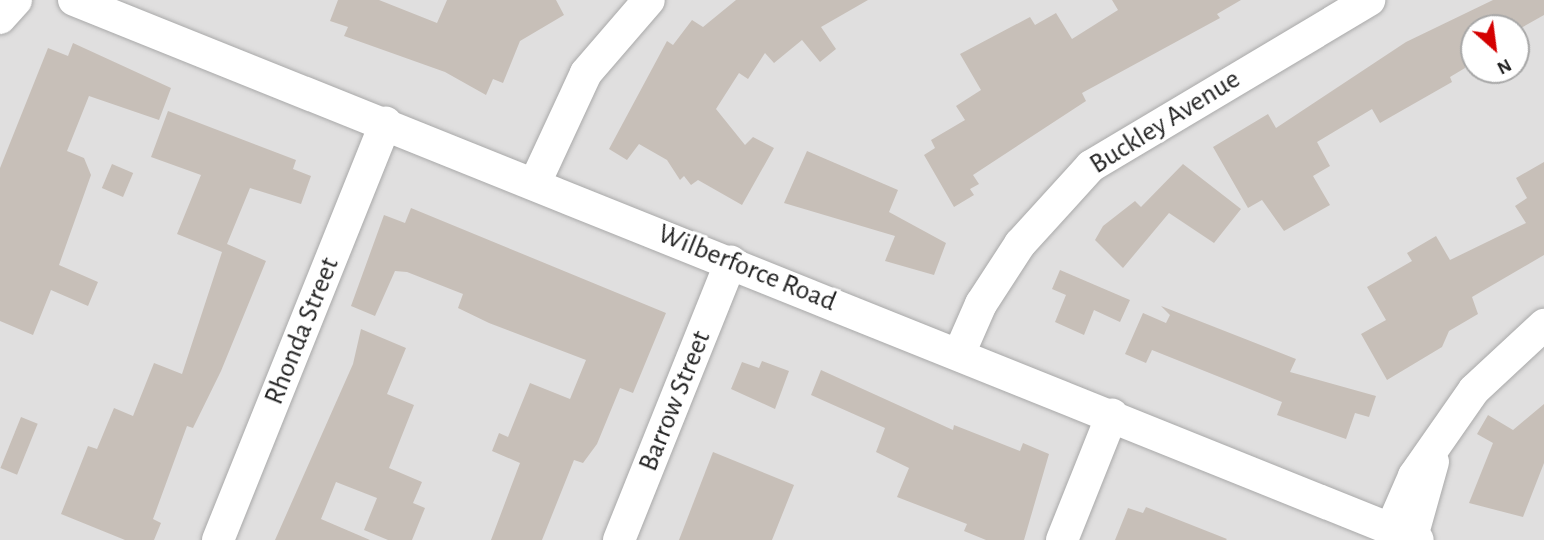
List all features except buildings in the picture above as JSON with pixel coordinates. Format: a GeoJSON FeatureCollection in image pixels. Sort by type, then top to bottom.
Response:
{"type":"FeatureCollection","features":[{"type":"Feature","properties":{"kind":"street"},"geometry":{"type":"LineString","coordinates":[[0,18],[16,0]]}},
{"type":"Feature","properties":{"kind":"street","name":"Wilberforce Road"},"geometry":{"type":"LineString","coordinates":[[74,0],[386,122],[1407,537]]}},
{"type":"Feature","properties":{"kind":"street"},"geometry":{"type":"LineString","coordinates":[[535,183],[586,73],[649,0]]}},
{"type":"Feature","properties":{"kind":"street","name":"Buckley Avenue"},"geometry":{"type":"LineString","coordinates":[[968,358],[996,311],[997,285],[1039,218],[1090,166],[1369,0]]}},
{"type":"Feature","properties":{"kind":"street","name":"Rhonda Street"},"geometry":{"type":"LineString","coordinates":[[218,540],[386,122]]}},
{"type":"Feature","properties":{"kind":"street","name":"Barrow Street"},"geometry":{"type":"LineString","coordinates":[[619,540],[731,262]]}},
{"type":"Feature","properties":{"kind":"street"},"geometry":{"type":"LineString","coordinates":[[1407,537],[1434,453],[1495,365],[1544,326]]}},
{"type":"Feature","properties":{"kind":"street"},"geometry":{"type":"LineString","coordinates":[[1062,540],[1112,415]]}},
{"type":"Feature","properties":{"kind":"shaded area"},"geometry":{"type":"Polygon","coordinates":[[[0,0],[1544,0],[1544,540],[0,540],[0,0]]]}}]}
